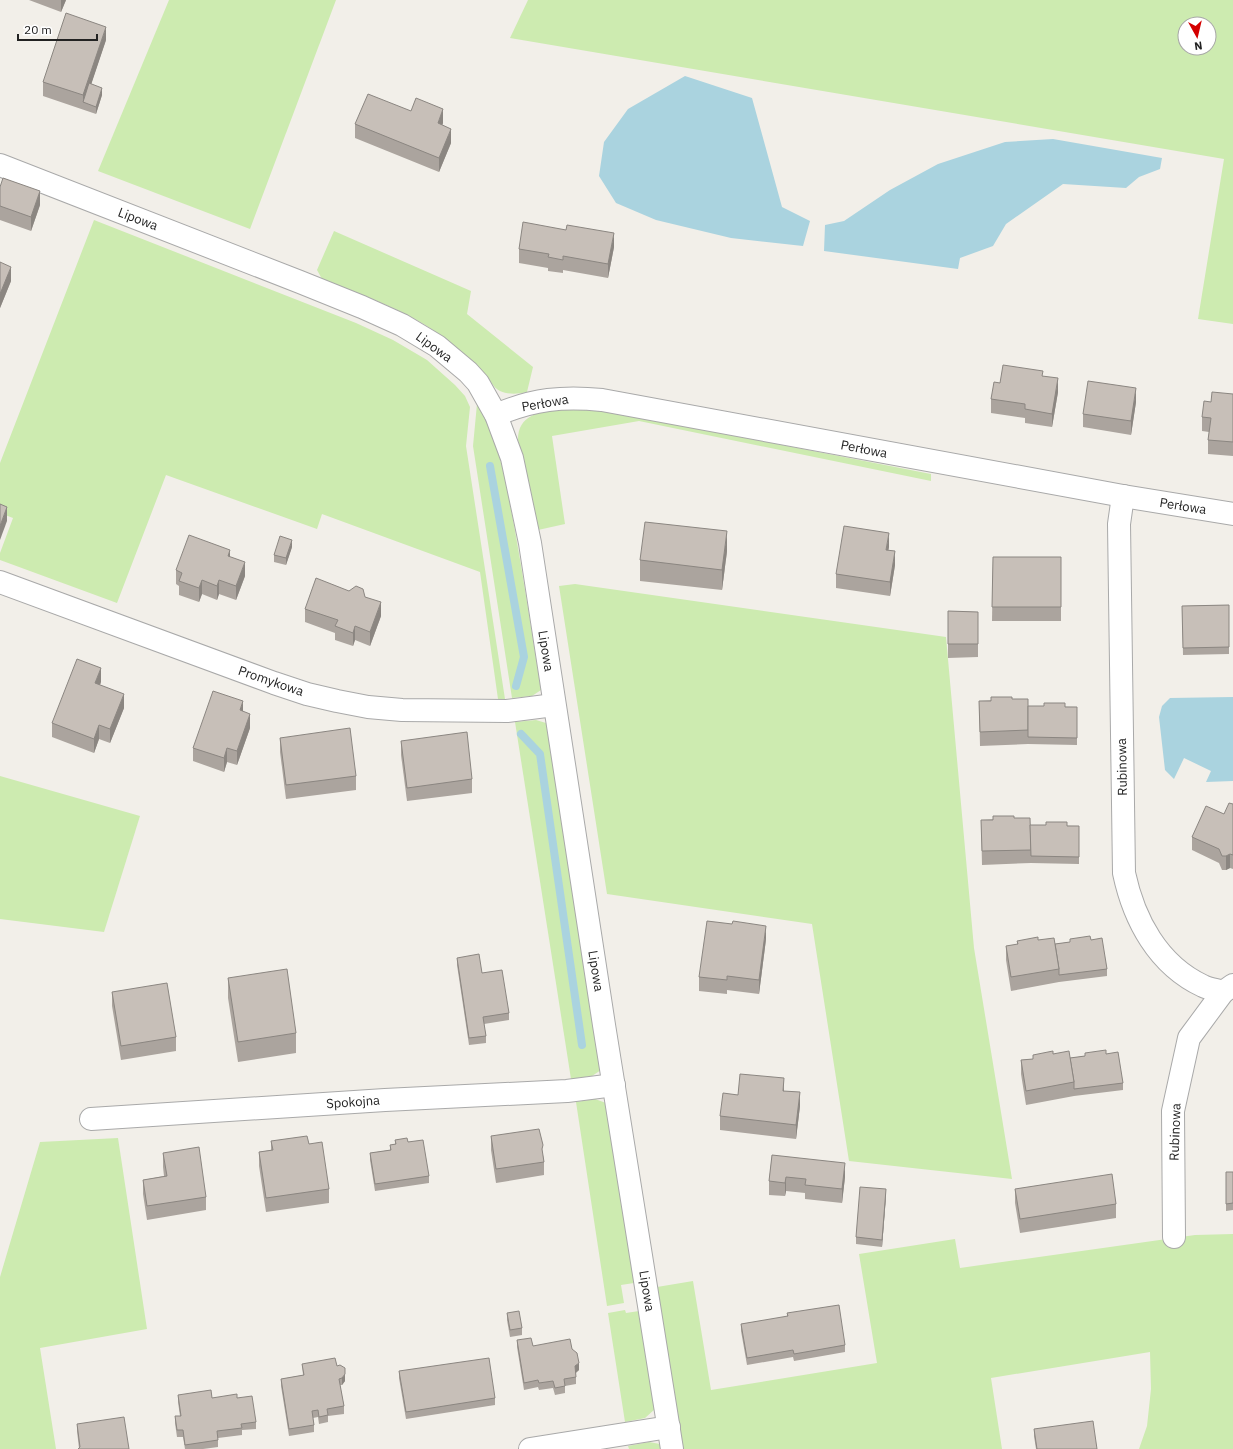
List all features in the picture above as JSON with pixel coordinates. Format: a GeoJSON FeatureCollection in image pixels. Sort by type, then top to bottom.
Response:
{"type":"FeatureCollection","features":[{"type":"Feature","properties":{"kind":"street","name":"Lipowa"},"geometry":{"type":"LineString","coordinates":[[0,165],[300,282],[402,325],[437,346],[468,372],[478,383],[496,415],[512,458],[528,536],[672,1449]]}},
{"type":"Feature","properties":{"kind":"street","name":"Perłowa"},"geometry":{"type":"LineString","coordinates":[[496,415],[529,404],[558,398],[602,400],[1123,496],[1233,514]]}},
{"type":"Feature","properties":{"kind":"street","name":"Rubinowa"},"geometry":{"type":"LineString","coordinates":[[1123,496],[1119,524],[1124,873],[1137,917],[1151,941],[1167,961],[1203,986],[1228,988]]}},
{"type":"Feature","properties":{"kind":"street","name":"Promykowa"},"geometry":{"type":"LineString","coordinates":[[0,582],[274,683],[307,694],[337,701],[368,707],[402,710],[507,711],[554,705]]}},
{"type":"Feature","properties":{"kind":"street","name":"Rubinowa"},"geometry":{"type":"LineString","coordinates":[[1174,1237],[1174,1111],[1189,1038],[1228,988]]}},
{"type":"Feature","properties":{"kind":"street","name":"Spokojna"},"geometry":{"type":"LineString","coordinates":[[91,1119],[385,1100],[567,1091],[614,1085]]}},
{"type":"Feature","properties":{"kind":"street"},"geometry":{"type":"LineString","coordinates":[[530,1449],[669,1427]]}},
{"type":"Feature","properties":{"kind":"green space"},"geometry":{"type":"Polygon","coordinates":[[[169,0],[336,0],[250,229],[98,171],[169,0]]]}},
{"type":"Feature","properties":{"kind":"green space"},"geometry":{"type":"Polygon","coordinates":[[[528,0],[1233,0],[1233,324],[1198,319],[1224,159],[510,38],[528,0]]]}},
{"type":"Feature","properties":{"kind":"green space"},"geometry":{"type":"Polygon","coordinates":[[[94,220],[356,323],[393,340],[427,360],[465,396],[470,407],[466,446],[505,699],[498,699],[480,572],[322,514],[317,529],[166,475],[117,603],[0,560],[0,553],[13,518],[0,513],[0,463],[94,220]]]}},
{"type":"Feature","properties":{"kind":"green space"},"geometry":{"type":"Polygon","coordinates":[[[334,231],[471,291],[467,314],[533,367],[527,392],[514,394],[500,391],[495,388],[484,373],[445,339],[418,321],[386,305],[322,279],[317,270],[334,231]]]}},
{"type":"Feature","properties":{"kind":"green space"},"geometry":{"type":"Polygon","coordinates":[[[477,404],[485,418],[497,447],[505,478],[514,525],[541,690],[532,696],[512,698],[473,446],[477,404]]]}},
{"type":"Feature","properties":{"kind":"green space"},"geometry":{"type":"Polygon","coordinates":[[[559,409],[602,410],[931,474],[931,481],[639,421],[552,436],[565,524],[538,530],[528,478],[518,440],[519,432],[522,425],[531,416],[559,409]]]}},
{"type":"Feature","properties":{"kind":"green space"},"geometry":{"type":"Polygon","coordinates":[[[575,584],[946,637],[974,948],[1012,1179],[849,1161],[812,924],[607,894],[559,586],[575,584]]]}},
{"type":"Feature","properties":{"kind":"green space"},"geometry":{"type":"Polygon","coordinates":[[[536,720],[546,723],[601,1070],[592,1076],[571,1079],[515,722],[536,720]]]}},
{"type":"Feature","properties":{"kind":"green space"},"geometry":{"type":"Polygon","coordinates":[[[0,776],[140,816],[104,932],[0,919],[0,776]]]}},
{"type":"Feature","properties":{"kind":"green space"},"geometry":{"type":"Polygon","coordinates":[[[595,1099],[606,1103],[634,1283],[621,1285],[624,1303],[607,1306],[576,1102],[595,1099]]]}},
{"type":"Feature","properties":{"kind":"green space"},"geometry":{"type":"Polygon","coordinates":[[[118,1138],[147,1329],[40,1348],[56,1449],[0,1449],[0,1277],[40,1142],[118,1138]]]}},
{"type":"Feature","properties":{"kind":"green space"},"geometry":{"type":"Polygon","coordinates":[[[1233,1234],[1233,1449],[1139,1449],[1147,1426],[1151,1389],[1150,1352],[991,1378],[1002,1449],[683,1449],[657,1287],[693,1281],[711,1390],[877,1363],[859,1254],[955,1239],[960,1268],[1195,1235],[1233,1234]]]}},
{"type":"Feature","properties":{"kind":"green space"},"geometry":{"type":"Polygon","coordinates":[[[625,1310],[626,1313],[639,1311],[655,1409],[645,1418],[625,1422],[608,1313],[625,1310]]]}},
{"type":"Feature","properties":{"kind":"green space"},"geometry":{"type":"Polygon","coordinates":[[[649,1442],[660,1444],[661,1449],[629,1449],[628,1446],[649,1442]]]}},
{"type":"Feature","properties":{"kind":"water"},"geometry":{"type":"Polygon","coordinates":[[[685,76],[752,98],[782,207],[810,221],[803,246],[731,238],[656,220],[616,203],[599,176],[604,142],[628,109],[685,76]]]}},
{"type":"Feature","properties":{"kind":"water"},"geometry":{"type":"Polygon","coordinates":[[[1053,139],[1162,158],[1160,169],[1139,177],[1126,188],[1063,184],[1006,224],[993,246],[960,258],[958,269],[824,251],[825,225],[844,221],[890,190],[938,164],[1005,142],[1053,139]]]}},
{"type":"Feature","properties":{"kind":"water"},"geometry":{"type":"Polygon","coordinates":[[[1233,697],[1233,781],[1206,782],[1211,771],[1184,758],[1174,779],[1165,770],[1159,717],[1162,706],[1170,698],[1233,697]]]}},
{"type":"Feature","properties":{"kind":"building"},"geometry":{"type":"Polygon","coordinates":[[[66,13],[106,27],[83,95],[43,82],[66,13]]]}},
{"type":"Feature","properties":{"kind":"building"},"geometry":{"type":"Polygon","coordinates":[[[89,83],[102,88],[96,107],[83,102],[89,83]]]}},
{"type":"Feature","properties":{"kind":"building"},"geometry":{"type":"Polygon","coordinates":[[[368,94],[411,111],[416,98],[443,109],[438,123],[451,129],[439,158],[355,124],[368,94]]]}},
{"type":"Feature","properties":{"kind":"building"},"geometry":{"type":"Polygon","coordinates":[[[3,178],[40,191],[31,217],[0,206],[0,187],[3,178]]]}},
{"type":"Feature","properties":{"kind":"building"},"geometry":{"type":"Polygon","coordinates":[[[523,222],[566,230],[567,225],[614,233],[608,264],[563,256],[563,260],[548,257],[549,254],[519,249],[523,222]]]}},
{"type":"Feature","properties":{"kind":"building"},"geometry":{"type":"Polygon","coordinates":[[[0,262],[11,267],[0,294],[0,262]]]}},
{"type":"Feature","properties":{"kind":"building"},"geometry":{"type":"Polygon","coordinates":[[[1003,365],[1043,371],[1042,376],[1058,378],[1052,414],[1025,409],[1025,404],[991,399],[994,382],[1000,383],[1003,365]]]}},
{"type":"Feature","properties":{"kind":"building"},"geometry":{"type":"Polygon","coordinates":[[[1088,381],[1136,388],[1131,421],[1083,414],[1088,381]]]}},
{"type":"Feature","properties":{"kind":"building"},"geometry":{"type":"Polygon","coordinates":[[[1212,392],[1233,394],[1233,442],[1208,440],[1211,418],[1202,417],[1204,401],[1211,402],[1212,392]]]}},
{"type":"Feature","properties":{"kind":"building"},"geometry":{"type":"Polygon","coordinates":[[[0,504],[7,507],[0,526],[0,504]]]}},
{"type":"Feature","properties":{"kind":"building"},"geometry":{"type":"Polygon","coordinates":[[[645,522],[727,531],[722,570],[640,560],[645,522]]]}},
{"type":"Feature","properties":{"kind":"building"},"geometry":{"type":"Polygon","coordinates":[[[844,526],[889,533],[886,550],[895,551],[890,582],[836,574],[844,526]]]}},
{"type":"Feature","properties":{"kind":"building"},"geometry":{"type":"Polygon","coordinates":[[[189,535],[230,550],[228,556],[245,562],[236,586],[219,580],[217,586],[202,580],[199,588],[179,581],[182,573],[176,570],[189,535]]]}},
{"type":"Feature","properties":{"kind":"building"},"geometry":{"type":"Polygon","coordinates":[[[280,536],[292,540],[286,558],[274,555],[280,536]]]}},
{"type":"Feature","properties":{"kind":"building"},"geometry":{"type":"Polygon","coordinates":[[[993,557],[1061,557],[1061,607],[992,607],[993,557]]]}},
{"type":"Feature","properties":{"kind":"building"},"geometry":{"type":"Polygon","coordinates":[[[316,578],[349,591],[356,586],[363,589],[365,597],[381,602],[370,632],[355,626],[353,633],[335,626],[338,620],[305,609],[316,578]]]}},
{"type":"Feature","properties":{"kind":"building"},"geometry":{"type":"Polygon","coordinates":[[[1229,605],[1229,647],[1183,648],[1182,606],[1229,605]]]}},
{"type":"Feature","properties":{"kind":"building"},"geometry":{"type":"Polygon","coordinates":[[[948,611],[978,612],[978,644],[948,644],[948,611]]]}},
{"type":"Feature","properties":{"kind":"building"},"geometry":{"type":"Polygon","coordinates":[[[77,659],[101,668],[95,683],[124,694],[110,729],[99,725],[94,739],[52,723],[77,659]]]}},
{"type":"Feature","properties":{"kind":"building"},"geometry":{"type":"Polygon","coordinates":[[[213,691],[243,701],[240,710],[250,714],[237,751],[227,748],[224,758],[193,748],[213,691]]]}},
{"type":"Feature","properties":{"kind":"building"},"geometry":{"type":"Polygon","coordinates":[[[991,697],[1028,699],[1028,730],[980,732],[979,701],[991,701],[991,697]]]}},
{"type":"Feature","properties":{"kind":"building"},"geometry":{"type":"Polygon","coordinates":[[[1044,703],[1065,703],[1065,707],[1077,707],[1077,738],[1028,737],[1028,706],[1044,706],[1044,703]]]}},
{"type":"Feature","properties":{"kind":"building"},"geometry":{"type":"Polygon","coordinates":[[[350,728],[356,776],[286,785],[280,738],[350,728]]]}},
{"type":"Feature","properties":{"kind":"building"},"geometry":{"type":"Polygon","coordinates":[[[467,732],[472,779],[407,788],[401,741],[467,732]]]}},
{"type":"Feature","properties":{"kind":"building"},"geometry":{"type":"Polygon","coordinates":[[[1229,803],[1233,804],[1233,855],[1230,854],[1222,856],[1219,849],[1192,837],[1206,806],[1224,814],[1229,803]]]}},
{"type":"Feature","properties":{"kind":"building"},"geometry":{"type":"Polygon","coordinates":[[[993,816],[1030,818],[1031,850],[982,851],[981,820],[993,820],[993,816]]]}},
{"type":"Feature","properties":{"kind":"building"},"geometry":{"type":"Polygon","coordinates":[[[1046,822],[1067,822],[1067,826],[1079,826],[1079,857],[1031,856],[1030,825],[1046,825],[1046,822]]]}},
{"type":"Feature","properties":{"kind":"building"},"geometry":{"type":"Polygon","coordinates":[[[707,921],[732,924],[733,921],[766,926],[759,980],[727,976],[727,980],[699,977],[707,921]]]}},
{"type":"Feature","properties":{"kind":"building"},"geometry":{"type":"Polygon","coordinates":[[[1090,936],[1091,940],[1102,938],[1107,969],[1059,975],[1055,944],[1070,942],[1070,939],[1090,936]]]}},
{"type":"Feature","properties":{"kind":"building"},"geometry":{"type":"Polygon","coordinates":[[[1038,937],[1038,940],[1054,938],[1059,969],[1011,977],[1006,946],[1018,944],[1017,941],[1038,937]]]}},
{"type":"Feature","properties":{"kind":"building"},"geometry":{"type":"Polygon","coordinates":[[[479,954],[482,973],[502,970],[509,1013],[483,1017],[486,1036],[469,1038],[457,958],[479,954]]]}},
{"type":"Feature","properties":{"kind":"building"},"geometry":{"type":"Polygon","coordinates":[[[287,969],[296,1033],[238,1042],[228,978],[287,969]]]}},
{"type":"Feature","properties":{"kind":"building"},"geometry":{"type":"Polygon","coordinates":[[[167,983],[176,1037],[121,1046],[112,992],[167,983]]]}},
{"type":"Feature","properties":{"kind":"building"},"geometry":{"type":"Polygon","coordinates":[[[1106,1050],[1106,1054],[1118,1052],[1123,1083],[1074,1089],[1070,1058],[1085,1056],[1085,1053],[1106,1050]]]}},
{"type":"Feature","properties":{"kind":"building"},"geometry":{"type":"Polygon","coordinates":[[[1053,1051],[1053,1054],[1069,1051],[1074,1082],[1026,1091],[1021,1060],[1033,1059],[1033,1055],[1053,1051]]]}},
{"type":"Feature","properties":{"kind":"building"},"geometry":{"type":"Polygon","coordinates":[[[740,1074],[784,1078],[783,1091],[800,1092],[796,1125],[720,1116],[723,1093],[738,1095],[740,1074]]]}},
{"type":"Feature","properties":{"kind":"building"},"geometry":{"type":"Polygon","coordinates":[[[539,1129],[543,1145],[542,1149],[544,1162],[496,1169],[491,1136],[539,1129]]]}},
{"type":"Feature","properties":{"kind":"building"},"geometry":{"type":"Polygon","coordinates":[[[307,1136],[309,1144],[322,1142],[329,1189],[266,1198],[259,1152],[273,1150],[271,1141],[307,1136]]]}},
{"type":"Feature","properties":{"kind":"building"},"geometry":{"type":"Polygon","coordinates":[[[407,1138],[408,1142],[423,1140],[429,1176],[375,1184],[370,1153],[391,1150],[390,1145],[396,1144],[395,1140],[407,1138]]]}},
{"type":"Feature","properties":{"kind":"building"},"geometry":{"type":"Polygon","coordinates":[[[199,1147],[206,1197],[147,1206],[143,1180],[167,1176],[163,1153],[199,1147]]]}},
{"type":"Feature","properties":{"kind":"building"},"geometry":{"type":"Polygon","coordinates":[[[772,1155],[845,1163],[842,1189],[805,1185],[806,1179],[786,1177],[785,1183],[769,1181],[772,1155]]]}},
{"type":"Feature","properties":{"kind":"building"},"geometry":{"type":"Polygon","coordinates":[[[1226,1172],[1233,1172],[1233,1203],[1226,1204],[1226,1172]]]}},
{"type":"Feature","properties":{"kind":"building"},"geometry":{"type":"Polygon","coordinates":[[[1112,1174],[1116,1204],[1020,1219],[1015,1189],[1112,1174]]]}},
{"type":"Feature","properties":{"kind":"building"},"geometry":{"type":"Polygon","coordinates":[[[860,1187],[886,1189],[882,1240],[856,1237],[860,1187]]]}},
{"type":"Feature","properties":{"kind":"building"},"geometry":{"type":"Polygon","coordinates":[[[839,1305],[845,1345],[794,1354],[793,1350],[747,1358],[741,1324],[788,1316],[787,1313],[839,1305]]]}},
{"type":"Feature","properties":{"kind":"building"},"geometry":{"type":"Polygon","coordinates":[[[519,1311],[522,1328],[510,1330],[507,1313],[519,1311]]]}},
{"type":"Feature","properties":{"kind":"building"},"geometry":{"type":"Polygon","coordinates":[[[531,1338],[533,1346],[570,1339],[572,1349],[577,1353],[579,1363],[575,1366],[576,1377],[564,1379],[565,1386],[555,1388],[553,1381],[539,1383],[538,1380],[524,1383],[517,1340],[531,1338]]]}},
{"type":"Feature","properties":{"kind":"building"},"geometry":{"type":"Polygon","coordinates":[[[335,1358],[337,1366],[340,1365],[345,1368],[345,1374],[339,1379],[344,1406],[327,1409],[328,1415],[319,1417],[318,1410],[312,1411],[314,1425],[289,1429],[281,1379],[304,1375],[302,1364],[335,1358]]]}},
{"type":"Feature","properties":{"kind":"building"},"geometry":{"type":"Polygon","coordinates":[[[489,1358],[495,1398],[406,1412],[399,1371],[489,1358]]]}},
{"type":"Feature","properties":{"kind":"building"},"geometry":{"type":"Polygon","coordinates":[[[211,1390],[212,1398],[237,1394],[237,1398],[252,1396],[256,1422],[241,1424],[242,1428],[217,1431],[218,1440],[185,1445],[183,1430],[177,1430],[175,1416],[181,1416],[178,1395],[211,1390]]]}},
{"type":"Feature","properties":{"kind":"building"},"geometry":{"type":"Polygon","coordinates":[[[124,1417],[129,1449],[78,1449],[80,1447],[77,1424],[124,1417]]]}},
{"type":"Feature","properties":{"kind":"building"},"geometry":{"type":"Polygon","coordinates":[[[1093,1421],[1097,1449],[1037,1449],[1034,1429],[1093,1421]]]}},
{"type":"Feature","properties":{"kind":"waterway"},"geometry":{"type":"LineString","coordinates":[[490,466],[524,657],[516,686]]}},
{"type":"Feature","properties":{"kind":"waterway"},"geometry":{"type":"LineString","coordinates":[[521,734],[540,754],[582,1045]]}}]}
